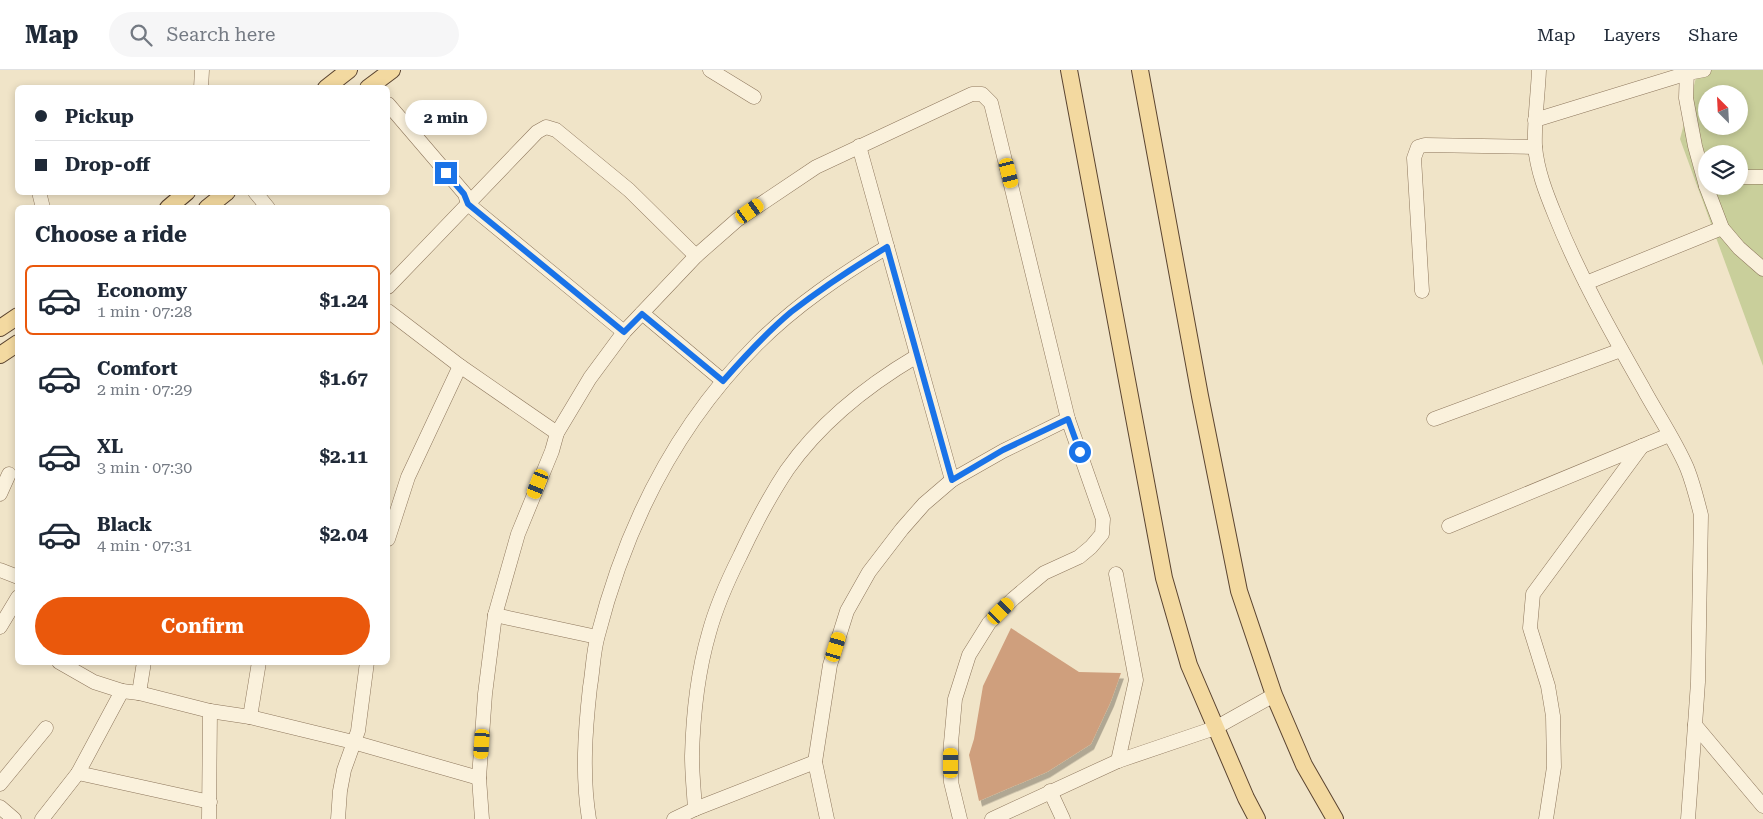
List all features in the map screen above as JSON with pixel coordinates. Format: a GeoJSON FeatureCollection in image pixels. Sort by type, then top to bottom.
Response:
{"type":"FeatureCollection","features":[{"type":"Feature","properties":{"kind":"main road"},"geometry":{"type":"LineString","coordinates":[[373,85],[392,70]]}},
{"type":"Feature","properties":{"kind":"main road"},"geometry":{"type":"LineString","coordinates":[[1069,70],[1164,578],[1189,665],[1215,728],[1257,819]]}},
{"type":"Feature","properties":{"kind":"main road"},"geometry":{"type":"LineString","coordinates":[[1140,70],[1239,591],[1274,695],[1304,765],[1335,819]]}},
{"type":"Feature","properties":{"kind":"main road"},"geometry":{"type":"LineString","coordinates":[[329,85],[344,71]]}},
{"type":"Feature","properties":{"kind":"main road"},"geometry":{"type":"LineString","coordinates":[[172,205],[184,195]]}},
{"type":"Feature","properties":{"kind":"main road"},"geometry":{"type":"LineString","coordinates":[[211,205],[223,195]]}},
{"type":"Feature","properties":{"kind":"main road"},"geometry":{"type":"LineString","coordinates":[[0,328],[15,319]]}},
{"type":"Feature","properties":{"kind":"main road"},"geometry":{"type":"LineString","coordinates":[[0,355],[15,345]]}},
{"type":"Feature","properties":{"kind":"street"},"geometry":{"type":"LineString","coordinates":[[201,85],[202,70]]}},
{"type":"Feature","properties":{"kind":"street"},"geometry":{"type":"LineString","coordinates":[[710,70],[754,97]]}},
{"type":"Feature","properties":{"kind":"street"},"geometry":{"type":"LineString","coordinates":[[1539,70],[1535,147],[1540,175],[1552,208],[1586,283],[1621,350],[1687,467],[1701,515],[1699,645],[1688,819]]}},
{"type":"Feature","properties":{"kind":"street"},"geometry":{"type":"LineString","coordinates":[[1535,120],[1688,71],[1704,70]]}},
{"type":"Feature","properties":{"kind":"street"},"geometry":{"type":"LineString","coordinates":[[1688,71],[1686,98],[1698,148]]}},
{"type":"Feature","properties":{"kind":"street"},"geometry":{"type":"LineString","coordinates":[[482,819],[479,778],[485,694],[495,615],[518,534],[552,451],[557,433],[590,378],[624,332],[696,256],[737,220],[816,167],[972,94],[982,94],[991,104],[1068,419],[1103,519],[1102,534],[1092,547],[1079,557],[1044,574],[1013,599],[989,623],[969,655],[955,699],[951,743],[951,782],[960,819]]}},
{"type":"Feature","properties":{"kind":"street"},"geometry":{"type":"LineString","coordinates":[[390,106],[464,194],[468,204],[624,332]]}},
{"type":"Feature","properties":{"kind":"street"},"geometry":{"type":"LineString","coordinates":[[390,285],[537,132],[546,127],[556,130],[629,190],[696,256]]}},
{"type":"Feature","properties":{"kind":"street"},"geometry":{"type":"LineString","coordinates":[[1422,291],[1414,158],[1418,147],[1426,145],[1535,147]]}},
{"type":"Feature","properties":{"kind":"street"},"geometry":{"type":"LineString","coordinates":[[859,146],[952,480]]}},
{"type":"Feature","properties":{"kind":"street"},"geometry":{"type":"LineString","coordinates":[[1748,177],[1763,177]]}},
{"type":"Feature","properties":{"kind":"street"},"geometry":{"type":"LineString","coordinates":[[257,195],[265,205]]}},
{"type":"Feature","properties":{"kind":"street"},"geometry":{"type":"LineString","coordinates":[[1711,195],[1722,228],[1739,248],[1763,269]]}},
{"type":"Feature","properties":{"kind":"street"},"geometry":{"type":"LineString","coordinates":[[1586,283],[1722,228]]}},
{"type":"Feature","properties":{"kind":"street"},"geometry":{"type":"LineString","coordinates":[[589,819],[584,757],[597,637],[623,552],[648,495],[686,431],[723,381],[757,343],[790,314],[837,278],[887,247]]}},
{"type":"Feature","properties":{"kind":"street"},"geometry":{"type":"LineString","coordinates":[[390,313],[460,366],[557,433]]}},
{"type":"Feature","properties":{"kind":"street"},"geometry":{"type":"LineString","coordinates":[[642,314],[723,381]]}},
{"type":"Feature","properties":{"kind":"street"},"geometry":{"type":"LineString","coordinates":[[1434,419],[1621,350]]}},
{"type":"Feature","properties":{"kind":"street"},"geometry":{"type":"LineString","coordinates":[[696,809],[692,757],[694,724],[698,687],[709,633],[732,574],[757,519],[788,469],[810,441],[866,390],[917,356]]}},
{"type":"Feature","properties":{"kind":"street"},"geometry":{"type":"LineString","coordinates":[[390,533],[408,478],[460,366]]}},
{"type":"Feature","properties":{"kind":"street"},"geometry":{"type":"LineString","coordinates":[[827,819],[815,762],[830,665],[847,611],[869,572],[924,504],[952,480],[1003,450],[1068,419]]}},
{"type":"Feature","properties":{"kind":"street"},"geometry":{"type":"LineString","coordinates":[[1449,526],[1669,435]]}},
{"type":"Feature","properties":{"kind":"street"},"geometry":{"type":"LineString","coordinates":[[1546,819],[1554,767],[1553,716],[1548,686],[1530,628],[1533,594],[1642,446]]}},
{"type":"Feature","properties":{"kind":"street"},"geometry":{"type":"LineString","coordinates":[[0,494],[9,474]]}},
{"type":"Feature","properties":{"kind":"street"},"geometry":{"type":"LineString","coordinates":[[0,570],[15,576]]}},
{"type":"Feature","properties":{"kind":"street"},"geometry":{"type":"LineString","coordinates":[[1116,574],[1136,680],[1118,761]]}},
{"type":"Feature","properties":{"kind":"street"},"geometry":{"type":"LineString","coordinates":[[0,627],[15,602]]}},
{"type":"Feature","properties":{"kind":"street"},"geometry":{"type":"LineString","coordinates":[[495,615],[597,637]]}},
{"type":"Feature","properties":{"kind":"street"},"geometry":{"type":"LineString","coordinates":[[64,665],[94,682],[122,691],[139,693],[210,711],[250,717],[353,742],[479,778]]}},
{"type":"Feature","properties":{"kind":"street"},"geometry":{"type":"LineString","coordinates":[[139,693],[144,665]]}},
{"type":"Feature","properties":{"kind":"street"},"geometry":{"type":"LineString","coordinates":[[250,717],[259,665]]}},
{"type":"Feature","properties":{"kind":"street"},"geometry":{"type":"LineString","coordinates":[[338,819],[344,770],[358,731],[367,665]]}},
{"type":"Feature","properties":{"kind":"street"},"geometry":{"type":"LineString","coordinates":[[42,819],[78,773],[122,691]]}},
{"type":"Feature","properties":{"kind":"street"},"geometry":{"type":"LineString","coordinates":[[992,819],[1118,761],[1215,728],[1274,695]]}},
{"type":"Feature","properties":{"kind":"street"},"geometry":{"type":"LineString","coordinates":[[209,819],[210,711]]}},
{"type":"Feature","properties":{"kind":"street"},"geometry":{"type":"LineString","coordinates":[[1695,724],[1763,806]]}},
{"type":"Feature","properties":{"kind":"street"},"geometry":{"type":"LineString","coordinates":[[0,784],[46,728]]}},
{"type":"Feature","properties":{"kind":"street"},"geometry":{"type":"LineString","coordinates":[[674,819],[815,762]]}},
{"type":"Feature","properties":{"kind":"street"},"geometry":{"type":"LineString","coordinates":[[78,773],[210,802]]}},
{"type":"Feature","properties":{"kind":"street"},"geometry":{"type":"LineString","coordinates":[[1050,791],[1063,819]]}},
{"type":"Feature","properties":{"kind":"street"},"geometry":{"type":"LineString","coordinates":[[0,807],[13,819]]}},
{"type":"Feature","properties":{"kind":"green space"},"geometry":{"type":"Polygon","coordinates":[[[1698,70],[1763,70],[1763,366],[1700,195],[1748,195],[1748,145],[1698,145],[1698,188],[1680,139],[1698,70]]]}},
{"type":"Feature","properties":{"kind":"building"},"geometry":{"type":"Polygon","coordinates":[[[1011,628],[1079,672],[1121,673],[1111,701],[1091,744],[1047,772],[979,801],[969,755],[974,739],[983,686],[1011,628]]]}},
{"type":"Feature","properties":{"kind":"route"},"geometry":{"type":"LineString","coordinates":[[446,173],[464,194],[468,204],[624,332],[642,314],[723,381],[757,343],[790,314],[837,278],[887,247],[952,480],[1003,450],[1068,419],[1080,452]]}}]}
